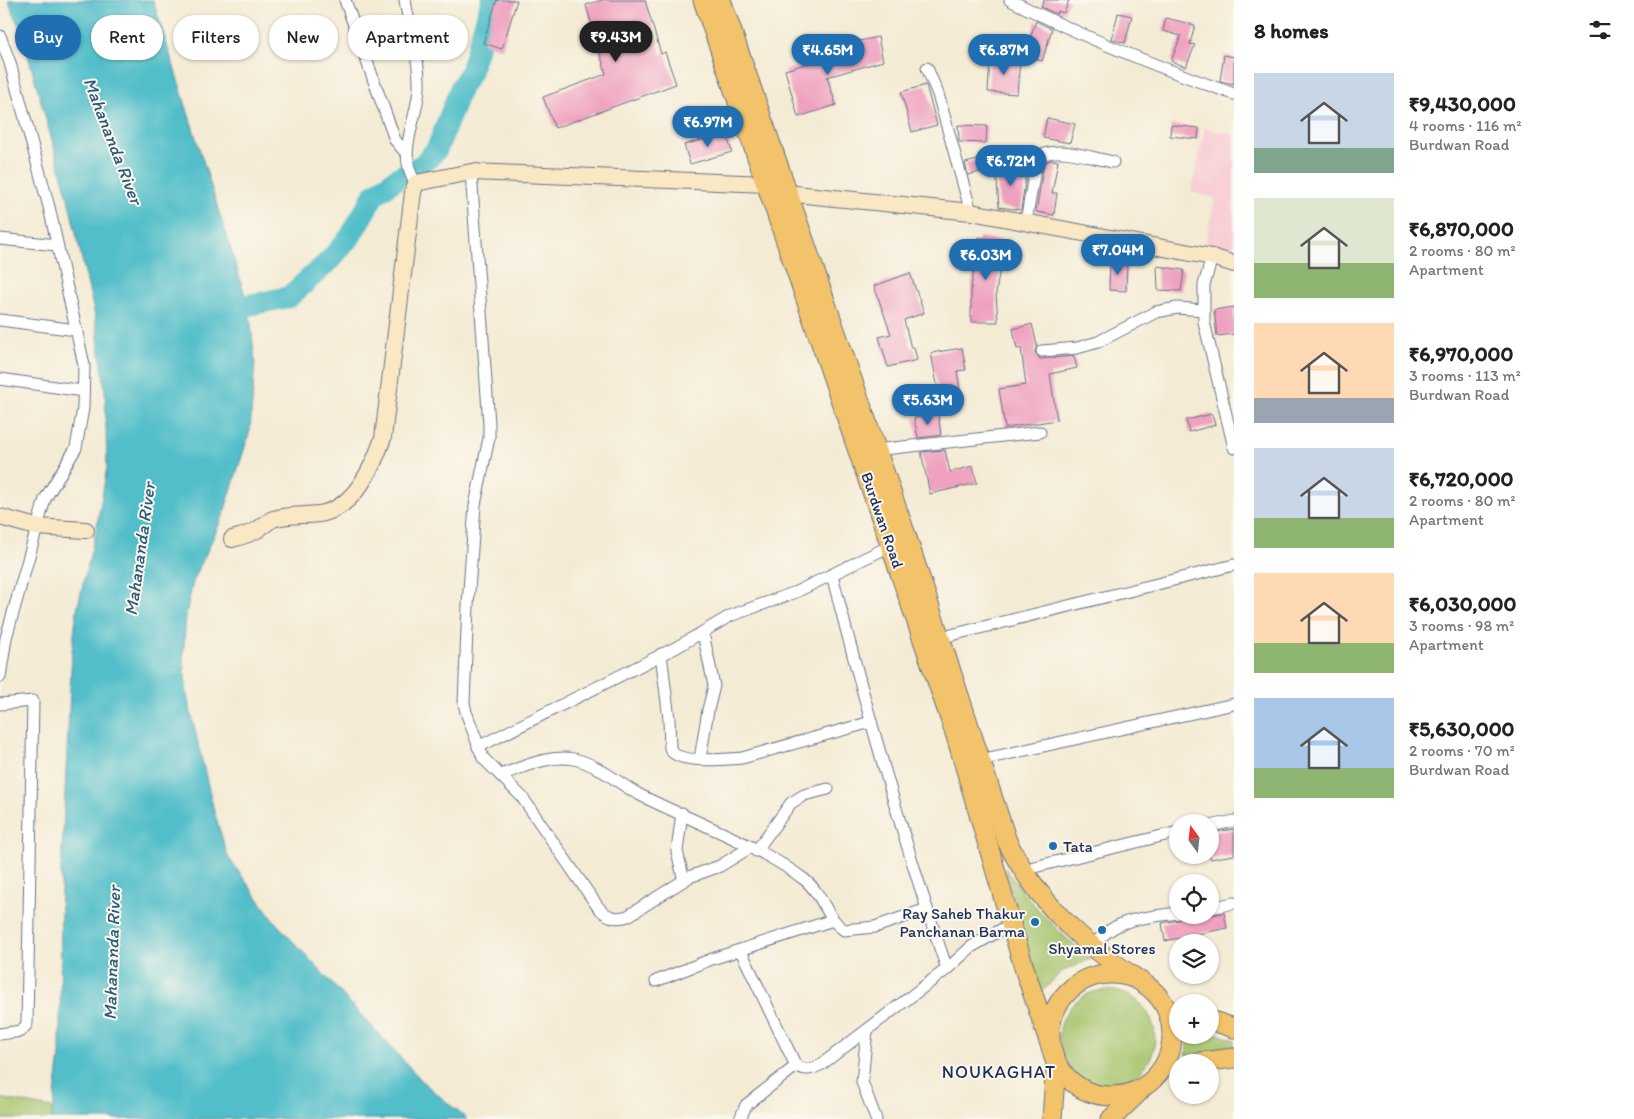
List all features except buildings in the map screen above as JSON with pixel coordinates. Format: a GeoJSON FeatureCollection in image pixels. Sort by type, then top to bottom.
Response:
{"type":"FeatureCollection","features":[{"type":"Feature","properties":{"kind":"main road","name":"Burdwan Road"},"geometry":{"type":"LineString","coordinates":[[703,0],[786,193],[980,760],[986,808],[1011,924],[1050,1044]]}},
{"type":"Feature","properties":{"kind":"main road","name":"Burdwan Road"},"geometry":{"type":"LineString","coordinates":[[721,0],[767,184],[892,545],[986,808],[1033,887],[1092,947],[1137,979]]}},
{"type":"Feature","properties":{"kind":"main road"},"geometry":{"type":"LineString","coordinates":[[1145,1087],[1126,1095],[1112,1096],[1085,1091],[1068,1079],[1056,1063],[1050,1044],[1051,1022],[1060,1001],[1074,985],[1094,976],[1116,973],[1137,979],[1153,989],[1169,1004]]}},
{"type":"Feature","properties":{"kind":"main road"},"geometry":{"type":"LineString","coordinates":[[1219,1023],[1234,1028]]}},
{"type":"Feature","properties":{"kind":"main road"},"geometry":{"type":"LineString","coordinates":[[1219,1060],[1234,1058]]}},
{"type":"Feature","properties":{"kind":"main road"},"geometry":{"type":"LineString","coordinates":[[1052,1119],[1056,1063]]}},
{"type":"Feature","properties":{"kind":"main road"},"geometry":{"type":"LineString","coordinates":[[1111,1119],[1145,1087],[1169,1070]]}},
{"type":"Feature","properties":{"kind":"street"},"geometry":{"type":"LineString","coordinates":[[345,0],[395,140],[406,153]]}},
{"type":"Feature","properties":{"kind":"street"},"geometry":{"type":"LineString","coordinates":[[232,540],[257,530],[271,520],[322,514],[339,505],[358,490],[377,455],[383,438],[413,192],[406,153],[419,88],[405,0]]}},
{"type":"Feature","properties":{"kind":"street"},"geometry":{"type":"LineString","coordinates":[[1010,0],[1092,40],[1169,71],[1234,94]]}},
{"type":"Feature","properties":{"kind":"street"},"geometry":{"type":"LineString","coordinates":[[0,36],[10,63],[57,245],[84,365],[81,429],[76,448],[52,483],[45,499],[3,639],[0,677]]}},
{"type":"Feature","properties":{"kind":"street"},"geometry":{"type":"LineString","coordinates":[[928,68],[938,94],[971,212]]}},
{"type":"Feature","properties":{"kind":"street"},"geometry":{"type":"LineString","coordinates":[[1026,222],[1037,158],[1042,154],[1052,151],[1113,162]]}},
{"type":"Feature","properties":{"kind":"street"},"geometry":{"type":"LineString","coordinates":[[411,174],[471,172],[767,184]]}},
{"type":"Feature","properties":{"kind":"street"},"geometry":{"type":"LineString","coordinates":[[471,172],[489,438],[475,505],[464,703],[483,758],[522,797],[605,915],[620,919],[628,916],[695,874],[720,866],[753,850],[791,803],[804,794],[828,789]]}},
{"type":"Feature","properties":{"kind":"street"},"geometry":{"type":"LineString","coordinates":[[786,193],[971,212],[1212,258],[1234,264]]}},
{"type":"Feature","properties":{"kind":"street"},"geometry":{"type":"LineString","coordinates":[[0,239],[57,245]]}},
{"type":"Feature","properties":{"kind":"street"},"geometry":{"type":"LineString","coordinates":[[1212,258],[1204,285],[1203,310],[1232,430],[1234,448]]}},
{"type":"Feature","properties":{"kind":"street"},"geometry":{"type":"LineString","coordinates":[[1042,351],[1077,348],[1098,342],[1156,312],[1177,308],[1203,310]]}},
{"type":"Feature","properties":{"kind":"street"},"geometry":{"type":"LineString","coordinates":[[0,320],[76,330]]}},
{"type":"Feature","properties":{"kind":"street"},"geometry":{"type":"LineString","coordinates":[[0,379],[83,391]]}},
{"type":"Feature","properties":{"kind":"street"},"geometry":{"type":"LineString","coordinates":[[875,450],[1040,432]]}},
{"type":"Feature","properties":{"kind":"street"},"geometry":{"type":"LineString","coordinates":[[0,516],[36,527],[86,530]]}},
{"type":"Feature","properties":{"kind":"street"},"geometry":{"type":"LineString","coordinates":[[478,747],[703,633],[738,612],[796,592],[892,545]]}},
{"type":"Feature","properties":{"kind":"street"},"geometry":{"type":"LineString","coordinates":[[939,638],[1234,565]]}},
{"type":"Feature","properties":{"kind":"street"},"geometry":{"type":"LineString","coordinates":[[832,575],[871,722],[947,969]]}},
{"type":"Feature","properties":{"kind":"street"},"geometry":{"type":"LineString","coordinates":[[700,759],[714,686],[703,633]]}},
{"type":"Feature","properties":{"kind":"street"},"geometry":{"type":"LineString","coordinates":[[661,654],[669,712],[671,752],[680,758],[742,758],[871,722]]}},
{"type":"Feature","properties":{"kind":"street"},"geometry":{"type":"LineString","coordinates":[[0,704],[33,701],[27,1024],[21,1031],[0,1034]]}},
{"type":"Feature","properties":{"kind":"street"},"geometry":{"type":"LineString","coordinates":[[980,760],[1234,704]]}},
{"type":"Feature","properties":{"kind":"street"},"geometry":{"type":"LineString","coordinates":[[501,775],[548,760],[573,759],[606,774],[640,795],[682,814],[791,870],[807,882],[821,898],[832,920],[844,930],[865,929],[927,909]]}},
{"type":"Feature","properties":{"kind":"street"},"geometry":{"type":"LineString","coordinates":[[682,814],[676,851],[684,881]]}},
{"type":"Feature","properties":{"kind":"street"},"geometry":{"type":"LineString","coordinates":[[1219,824],[1234,821]]}},
{"type":"Feature","properties":{"kind":"street"},"geometry":{"type":"LineString","coordinates":[[1022,870],[1169,834]]}},
{"type":"Feature","properties":{"kind":"street"},"geometry":{"type":"LineString","coordinates":[[1219,906],[1234,903]]}},
{"type":"Feature","properties":{"kind":"street"},"geometry":{"type":"LineString","coordinates":[[1092,947],[1107,930],[1121,923],[1169,915]]}},
{"type":"Feature","properties":{"kind":"street"},"geometry":{"type":"LineString","coordinates":[[656,981],[712,959],[832,920]]}},
{"type":"Feature","properties":{"kind":"street"},"geometry":{"type":"LineString","coordinates":[[741,951],[796,1066],[804,1070],[812,1069],[867,1030],[947,969],[971,947],[1011,924]]}},
{"type":"Feature","properties":{"kind":"street"},"geometry":{"type":"LineString","coordinates":[[867,1030],[862,1082],[876,1119]]}},
{"type":"Feature","properties":{"kind":"street"},"geometry":{"type":"LineString","coordinates":[[740,1119],[746,1105],[796,1066]]}},
{"type":"Feature","properties":{"kind":"shaded area"},"geometry":{"type":"Polygon","coordinates":[[[1205,128],[1234,134],[1234,255],[1204,248],[1215,198],[1191,192],[1205,128]]]}},
{"type":"Feature","properties":{"kind":"green space"},"geometry":{"type":"Polygon","coordinates":[[[1005,868],[1045,916],[1091,959],[1061,972],[1041,993],[1005,868]]]}},
{"type":"Feature","properties":{"kind":"green space"},"geometry":{"type":"Polygon","coordinates":[[[1107,990],[1125,994],[1141,1004],[1151,1020],[1155,1038],[1151,1056],[1141,1072],[1125,1082],[1107,1086],[1089,1082],[1073,1072],[1063,1056],[1059,1038],[1063,1020],[1073,1004],[1089,994],[1107,990]]]}},
{"type":"Feature","properties":{"kind":"green space"},"geometry":{"type":"Polygon","coordinates":[[[1219,1034],[1234,1040],[1234,1048],[1186,1054],[1187,1044],[1219,1044],[1219,1034]]]}},
{"type":"Feature","properties":{"kind":"green space"},"geometry":{"type":"Polygon","coordinates":[[[0,1098],[52,1108],[52,1119],[0,1119],[0,1098]]]}},
{"type":"Feature","properties":{"kind":"water","name":"Mahananda River"},"geometry":{"type":"Polygon","coordinates":[[[8,0],[153,0],[158,15],[91,15],[91,60],[163,60],[163,32],[249,308],[255,361],[250,431],[223,516],[193,582],[186,615],[183,658],[187,696],[215,815],[228,857],[276,923],[425,1084],[467,1119],[52,1119],[60,1055],[61,871],[72,651],[77,609],[96,531],[107,467],[105,389],[95,316],[66,190],[29,60],[81,60],[81,15],[15,15],[15,17],[8,0]]]}},
{"type":"Feature","properties":{"kind":"waterway"},"geometry":{"type":"LineString","coordinates":[[219,311],[289,297],[328,262],[350,237],[374,195],[396,179],[422,165],[437,149],[461,87],[470,73],[492,0]]}},
{"type":"Feature","properties":{"kind":"place","name":"Tata"},"geometry":{"type":"Point","coordinates":[1053,846]}},
{"type":"Feature","properties":{"kind":"place","name":"Ray Saheb Thakur Panchanan Barma"},"geometry":{"type":"Point","coordinates":[1035,922]}},
{"type":"Feature","properties":{"kind":"place","name":"Shyamal Stores"},"geometry":{"type":"Point","coordinates":[1102,930]}},
{"type":"Feature","properties":{"kind":"district","name":"NOUKAGHAT"},"geometry":{"type":"Point","coordinates":[999,1072]}}]}
